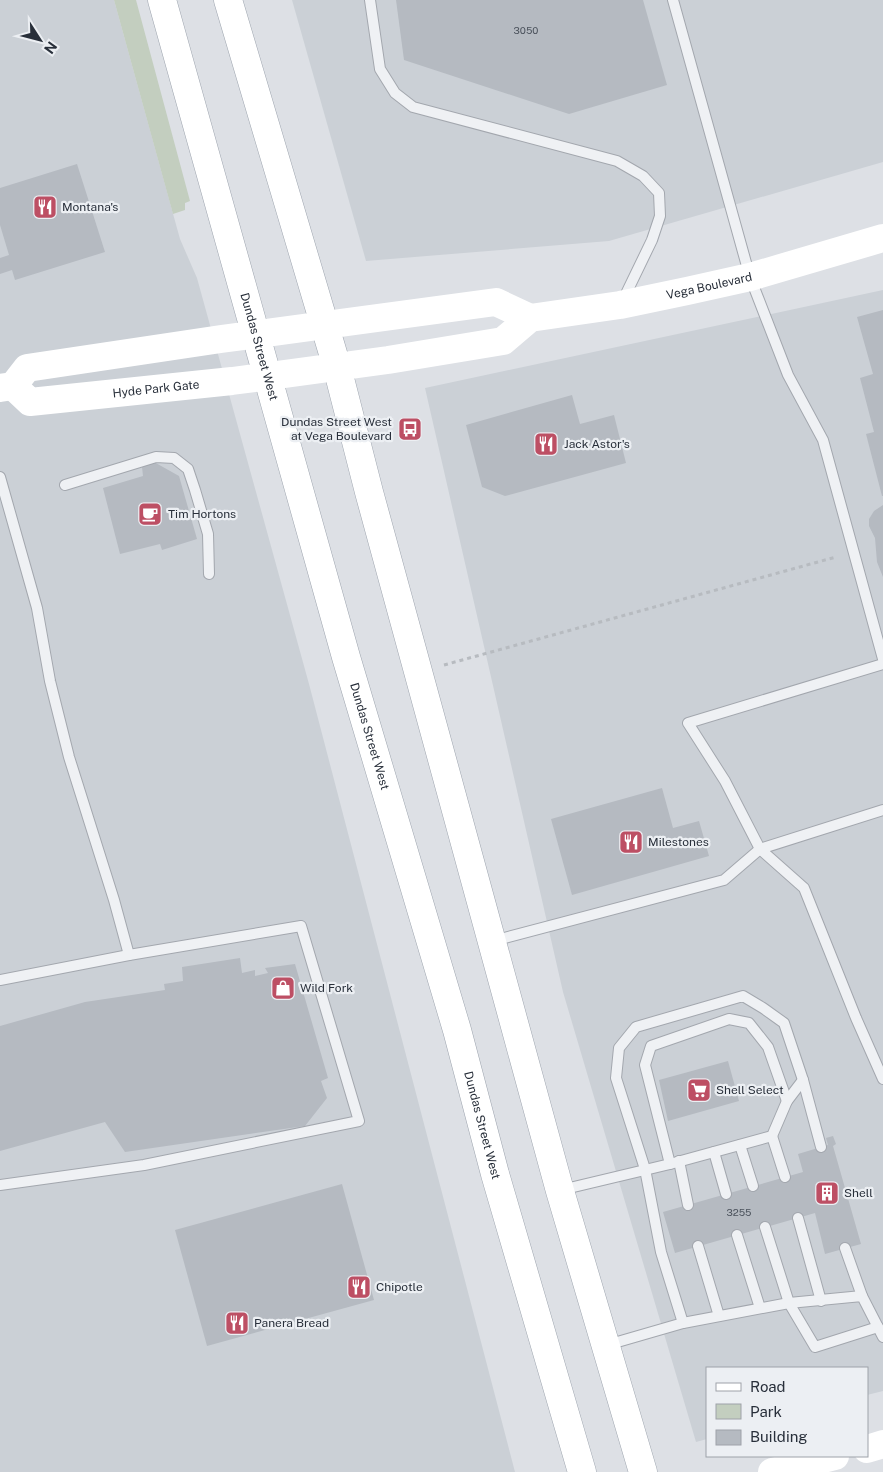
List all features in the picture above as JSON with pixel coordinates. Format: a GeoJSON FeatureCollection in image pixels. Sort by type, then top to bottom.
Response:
{"type":"FeatureCollection","features":[{"type":"Feature","properties":{"kind":"main road","name":"Dundas Street West"},"geometry":{"type":"LineString","coordinates":[[162,0],[346,657],[457,1030],[495,1174],[582,1472]]}},
{"type":"Feature","properties":{"kind":"main road"},"geometry":{"type":"LineString","coordinates":[[228,0],[336,367],[560,1191],[643,1472]]}},
{"type":"Feature","properties":{"kind":"main road","name":"Vega Boulevard"},"geometry":{"type":"LineString","coordinates":[[530,318],[620,306],[750,277],[883,238]]}},
{"type":"Feature","properties":{"kind":"main road"},"geometry":{"type":"LineString","coordinates":[[324,325],[496,302],[530,318],[503,341],[336,367]]}},
{"type":"Feature","properties":{"kind":"main road","name":"Hyde Park Gate"},"geometry":{"type":"LineString","coordinates":[[324,325],[27,368],[7,387],[30,402],[336,367]]}},
{"type":"Feature","properties":{"kind":"main road"},"geometry":{"type":"LineString","coordinates":[[868,1449],[883,1444]]}},
{"type":"Feature","properties":{"kind":"main road"},"geometry":{"type":"LineString","coordinates":[[772,1472],[831,1457]]}},
{"type":"Feature","properties":{"kind":"lane"},"geometry":{"type":"LineString","coordinates":[[370,0],[380,69],[395,93],[413,107],[617,161],[643,176],[659,193],[660,216],[652,240],[620,306]]}},
{"type":"Feature","properties":{"kind":"lane"},"geometry":{"type":"LineString","coordinates":[[673,0],[750,277],[788,375],[823,440],[883,660]]}},
{"type":"Feature","properties":{"kind":"lane"},"geometry":{"type":"LineString","coordinates":[[65,485],[156,457],[174,458],[188,469],[195,490],[208,534],[209,574]]}},
{"type":"Feature","properties":{"kind":"lane"},"geometry":{"type":"LineString","coordinates":[[0,476],[36,608],[50,681],[69,757],[114,900],[129,955]]}},
{"type":"Feature","properties":{"kind":"lane"},"geometry":{"type":"LineString","coordinates":[[883,664],[688,723],[725,781],[760,849],[804,888],[856,1018],[883,1079]]}},
{"type":"Feature","properties":{"kind":"lane"},"geometry":{"type":"LineString","coordinates":[[493,941],[724,880],[760,849],[883,810]]}},
{"type":"Feature","properties":{"kind":"lane"},"geometry":{"type":"LineString","coordinates":[[0,980],[129,955],[301,926],[359,1121],[144,1165],[0,1185]]}},
{"type":"Feature","properties":{"kind":"lane"},"geometry":{"type":"LineString","coordinates":[[683,1323],[661,1252],[645,1169],[616,1078],[619,1048],[636,1027],[743,996],[764,1008],[784,1023],[803,1080],[821,1147]]}},
{"type":"Feature","properties":{"kind":"lane"},"geometry":{"type":"LineString","coordinates":[[688,1205],[645,1065],[651,1046],[729,1019],[749,1023],[768,1046],[787,1101]]}},
{"type":"Feature","properties":{"kind":"lane"},"geometry":{"type":"LineString","coordinates":[[785,1177],[772,1136],[787,1101],[803,1080]]}},
{"type":"Feature","properties":{"kind":"lane"},"geometry":{"type":"LineString","coordinates":[[560,1191],[772,1136]]}},
{"type":"Feature","properties":{"kind":"lane"},"geometry":{"type":"LineString","coordinates":[[740,1145],[753,1186]]}},
{"type":"Feature","properties":{"kind":"lane"},"geometry":{"type":"LineString","coordinates":[[714,1152],[726,1194]]}},
{"type":"Feature","properties":{"kind":"lane"},"geometry":{"type":"LineString","coordinates":[[798,1218],[821,1300]]}},
{"type":"Feature","properties":{"kind":"lane"},"geometry":{"type":"LineString","coordinates":[[765,1227],[789,1303],[815,1347],[881,1332],[862,1296],[845,1248]]}},
{"type":"Feature","properties":{"kind":"lane"},"geometry":{"type":"LineString","coordinates":[[737,1235],[760,1308]]}},
{"type":"Feature","properties":{"kind":"lane"},"geometry":{"type":"LineString","coordinates":[[698,1246],[719,1316]]}},
{"type":"Feature","properties":{"kind":"lane"},"geometry":{"type":"LineString","coordinates":[[605,1346],[683,1323],[760,1308],[789,1303],[862,1296]]}},
{"type":"Feature","properties":{"kind":"path"},"geometry":{"type":"LineString","coordinates":[[419,672],[853,552]]}},
{"type":"Feature","properties":{"kind":"shaded area"},"geometry":{"type":"Polygon","coordinates":[[[0,0],[114,0],[180,239],[197,278],[309,684],[515,1472],[0,1472],[0,0]]]}},
{"type":"Feature","properties":{"kind":"shaded area"},"geometry":{"type":"Polygon","coordinates":[[[292,0],[883,0],[883,162],[609,241],[366,261],[292,0]]]}},
{"type":"Feature","properties":{"kind":"shaded area"},"geometry":{"type":"Polygon","coordinates":[[[883,290],[883,1391],[868,1395],[868,1367],[706,1367],[706,1439],[696,1442],[563,992],[425,388],[883,290]]]}},
{"type":"Feature","properties":{"kind":"green space"},"geometry":{"type":"Polygon","coordinates":[[[114,0],[136,0],[190,201],[185,203],[185,210],[173,214],[114,0]]]}},
{"type":"Feature","properties":{"kind":"building"},"geometry":{"type":"Polygon","coordinates":[[[396,0],[643,0],[667,85],[569,114],[404,60],[396,0]]]}},
{"type":"Feature","properties":{"kind":"building","name":"Montana's"},"geometry":{"type":"Polygon","coordinates":[[[77,164],[105,252],[15,280],[12,270],[0,274],[0,258],[9,255],[0,225],[0,188],[77,164]]]}},
{"type":"Feature","properties":{"kind":"building"},"geometry":{"type":"Polygon","coordinates":[[[883,310],[882,496],[866,434],[874,432],[860,378],[873,374],[857,317],[883,310]]]}},
{"type":"Feature","properties":{"kind":"building","name":"Jack Astor's"},"geometry":{"type":"Polygon","coordinates":[[[572,395],[580,424],[614,415],[626,463],[505,496],[482,487],[466,425],[572,395]]]}},
{"type":"Feature","properties":{"kind":"building","name":"Tim Hortons"},"geometry":{"type":"Polygon","coordinates":[[[154,462],[179,476],[197,539],[162,550],[160,544],[120,554],[103,488],[143,476],[142,467],[154,462]]]}},
{"type":"Feature","properties":{"kind":"building"},"geometry":{"type":"Polygon","coordinates":[[[883,505],[883,577],[877,562],[875,538],[869,526],[869,519],[874,511],[883,505]]]}},
{"type":"Feature","properties":{"kind":"building","name":"Milestones"},"geometry":{"type":"Polygon","coordinates":[[[662,788],[673,828],[699,821],[709,856],[572,895],[551,819],[662,788]]]}},
{"type":"Feature","properties":{"kind":"building"},"geometry":{"type":"Polygon","coordinates":[[[240,958],[242,973],[255,970],[255,976],[268,973],[265,968],[295,964],[328,1078],[321,1081],[327,1098],[305,1126],[125,1152],[105,1122],[0,1151],[0,1026],[85,1002],[165,990],[164,984],[183,981],[182,967],[240,958]]]}},
{"type":"Feature","properties":{"kind":"building","name":"Shell Select"},"geometry":{"type":"Polygon","coordinates":[[[728,1061],[739,1101],[668,1121],[659,1080],[728,1061]]]}},
{"type":"Feature","properties":{"kind":"building","name":"Shell"},"geometry":{"type":"Polygon","coordinates":[[[833,1136],[836,1144],[833,1146],[861,1244],[825,1254],[815,1213],[675,1253],[663,1212],[803,1172],[798,1154],[828,1145],[826,1138],[833,1136]]]}},
{"type":"Feature","properties":{"kind":"building"},"geometry":{"type":"Polygon","coordinates":[[[342,1184],[374,1300],[207,1346],[175,1230],[342,1184]]]}},
{"type":"Feature","properties":{"kind":"place","name":"Montana's"},"geometry":{"type":"Point","coordinates":[45,207]}},
{"type":"Feature","properties":{"kind":"place","name":"Dundas Street West at Vega Boulevard"},"geometry":{"type":"Point","coordinates":[410,429]}},
{"type":"Feature","properties":{"kind":"place","name":"Jack Astor's"},"geometry":{"type":"Point","coordinates":[546,444]}},
{"type":"Feature","properties":{"kind":"place","name":"Tim Hortons"},"geometry":{"type":"Point","coordinates":[150,514]}},
{"type":"Feature","properties":{"kind":"place","name":"Milestones"},"geometry":{"type":"Point","coordinates":[631,842]}},
{"type":"Feature","properties":{"kind":"place","name":"Wild Fork"},"geometry":{"type":"Point","coordinates":[283,988]}},
{"type":"Feature","properties":{"kind":"place","name":"Shell Select"},"geometry":{"type":"Point","coordinates":[699,1090]}},
{"type":"Feature","properties":{"kind":"place","name":"Shell"},"geometry":{"type":"Point","coordinates":[827,1193]}},
{"type":"Feature","properties":{"kind":"place","name":"Chipotle"},"geometry":{"type":"Point","coordinates":[359,1287]}},
{"type":"Feature","properties":{"kind":"place","name":"Panera Bread"},"geometry":{"type":"Point","coordinates":[237,1323]}}]}
